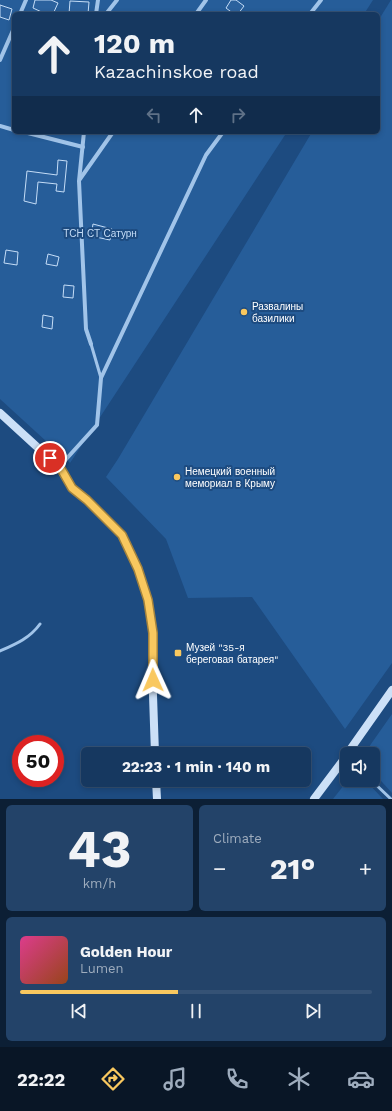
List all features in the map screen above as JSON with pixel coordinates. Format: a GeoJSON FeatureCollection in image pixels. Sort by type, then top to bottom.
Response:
{"type":"FeatureCollection","features":[{"type":"Feature","properties":{"kind":"main road"},"geometry":{"type":"LineString","coordinates":[[0,413],[60,467],[72,488],[87,500],[122,535],[138,569],[148,600],[153,633],[152,666],[155,747]]}},
{"type":"Feature","properties":{"kind":"main road"},"geometry":{"type":"LineString","coordinates":[[353,747],[392,690]]}},
{"type":"Feature","properties":{"kind":"main road"},"geometry":{"type":"LineString","coordinates":[[314,799],[340,764]]}},
{"type":"Feature","properties":{"kind":"main road"},"geometry":{"type":"LineString","coordinates":[[156,787],[157,799]]}},
{"type":"Feature","properties":{"kind":"street"},"geometry":{"type":"LineString","coordinates":[[21,12],[26,0]]}},
{"type":"Feature","properties":{"kind":"street"},"geometry":{"type":"LineString","coordinates":[[96,12],[98,0]]}},
{"type":"Feature","properties":{"kind":"street"},"geometry":{"type":"LineString","coordinates":[[108,12],[117,0]]}},
{"type":"Feature","properties":{"kind":"street"},"geometry":{"type":"LineString","coordinates":[[197,12],[206,0]]}},
{"type":"Feature","properties":{"kind":"street"},"geometry":{"type":"LineString","coordinates":[[311,12],[320,0]]}},
{"type":"Feature","properties":{"kind":"street"},"geometry":{"type":"LineString","coordinates":[[0,60],[12,33]]}},
{"type":"Feature","properties":{"kind":"street"},"geometry":{"type":"LineString","coordinates":[[0,126],[12,129]]}},
{"type":"Feature","properties":{"kind":"street"},"geometry":{"type":"LineString","coordinates":[[32,134],[83,147]]}},
{"type":"Feature","properties":{"kind":"street"},"geometry":{"type":"LineString","coordinates":[[84,134],[79,180],[86,329],[91,344]]}},
{"type":"Feature","properties":{"kind":"street"},"geometry":{"type":"LineString","coordinates":[[79,180],[112,134]]}},
{"type":"Feature","properties":{"kind":"street"},"geometry":{"type":"LineString","coordinates":[[60,467],[97,425],[101,378],[206,155],[222,134]]}},
{"type":"Feature","properties":{"kind":"lane"},"geometry":{"type":"LineString","coordinates":[[91,344],[101,378]]}},
{"type":"Feature","properties":{"kind":"lane"},"geometry":{"type":"LineString","coordinates":[[0,651],[23,640],[34,632],[40,624]]}},
{"type":"Feature","properties":{"kind":"lane"},"geometry":{"type":"LineString","coordinates":[[378,787],[391,799]]}},
{"type":"Feature","properties":{"kind":"green space","name":"ТСН СТ Сатурн"},"geometry":{"type":"Polygon","coordinates":[[[0,0],[373,0],[365,12],[12,12],[12,134],[286,134],[70,463],[0,399],[0,0]]]}},
{"type":"Feature","properties":{"kind":"green space"},"geometry":{"type":"Polygon","coordinates":[[[392,0],[392,663],[345,729],[252,597],[188,598],[166,539],[106,477],[311,134],[380,134],[380,18],[392,0]]]}},
{"type":"Feature","properties":{"kind":"green space"},"geometry":{"type":"Polygon","coordinates":[[[392,714],[392,793],[380,780],[380,747],[369,747],[392,714]]]}},
{"type":"Feature","properties":{"kind":"green space"},"geometry":{"type":"Polygon","coordinates":[[[342,787],[372,787],[383,799],[333,799],[342,787]]]}},
{"type":"Feature","properties":{"kind":"building"},"geometry":{"type":"Polygon","coordinates":[[[35,0],[51,0],[58,3],[54,12],[42,12],[33,8],[35,0]]]}},
{"type":"Feature","properties":{"kind":"building"},"geometry":{"type":"Polygon","coordinates":[[[231,0],[236,0],[244,6],[240,12],[231,12],[226,8],[231,0]]]}},
{"type":"Feature","properties":{"kind":"building"},"geometry":{"type":"Polygon","coordinates":[[[70,1],[89,2],[88,12],[69,12],[70,1]]]}},
{"type":"Feature","properties":{"kind":"building"},"geometry":{"type":"Polygon","coordinates":[[[0,5],[12,9],[9,20],[0,17],[0,5]]]}},
{"type":"Feature","properties":{"kind":"building"},"geometry":{"type":"Polygon","coordinates":[[[58,160],[67,161],[64,192],[56,191],[57,184],[38,182],[36,204],[24,201],[27,171],[57,175],[58,160]]]}},
{"type":"Feature","properties":{"kind":"building"},"geometry":{"type":"Polygon","coordinates":[[[93,224],[112,229],[110,240],[91,236],[93,224]]]}},
{"type":"Feature","properties":{"kind":"building"},"geometry":{"type":"Polygon","coordinates":[[[6,250],[18,252],[17,265],[4,263],[6,250]]]}},
{"type":"Feature","properties":{"kind":"building"},"geometry":{"type":"Polygon","coordinates":[[[48,254],[59,257],[57,266],[46,264],[48,254]]]}},
{"type":"Feature","properties":{"kind":"building"},"geometry":{"type":"Polygon","coordinates":[[[64,285],[74,286],[73,298],[63,297],[64,285]]]}},
{"type":"Feature","properties":{"kind":"building"},"geometry":{"type":"Polygon","coordinates":[[[43,315],[53,317],[52,329],[42,327],[43,315]]]}},
{"type":"Feature","properties":{"kind":"place","name":"Развалины базилики"},"geometry":{"type":"Point","coordinates":[244,312]}},
{"type":"Feature","properties":{"kind":"place","name":"Немецкий военный мемориал в Крыму"},"geometry":{"type":"Point","coordinates":[177,477]}},
{"type":"Feature","properties":{"kind":"place","name":"Музей \"35-я береговая батарея\""},"geometry":{"type":"Point","coordinates":[178,653]}},
{"type":"Feature","properties":{"kind":"route"},"geometry":{"type":"LineString","coordinates":[[50,458],[60,467],[72,488],[87,500],[122,535],[138,569],[148,600],[153,633],[153,680]]}}]}
